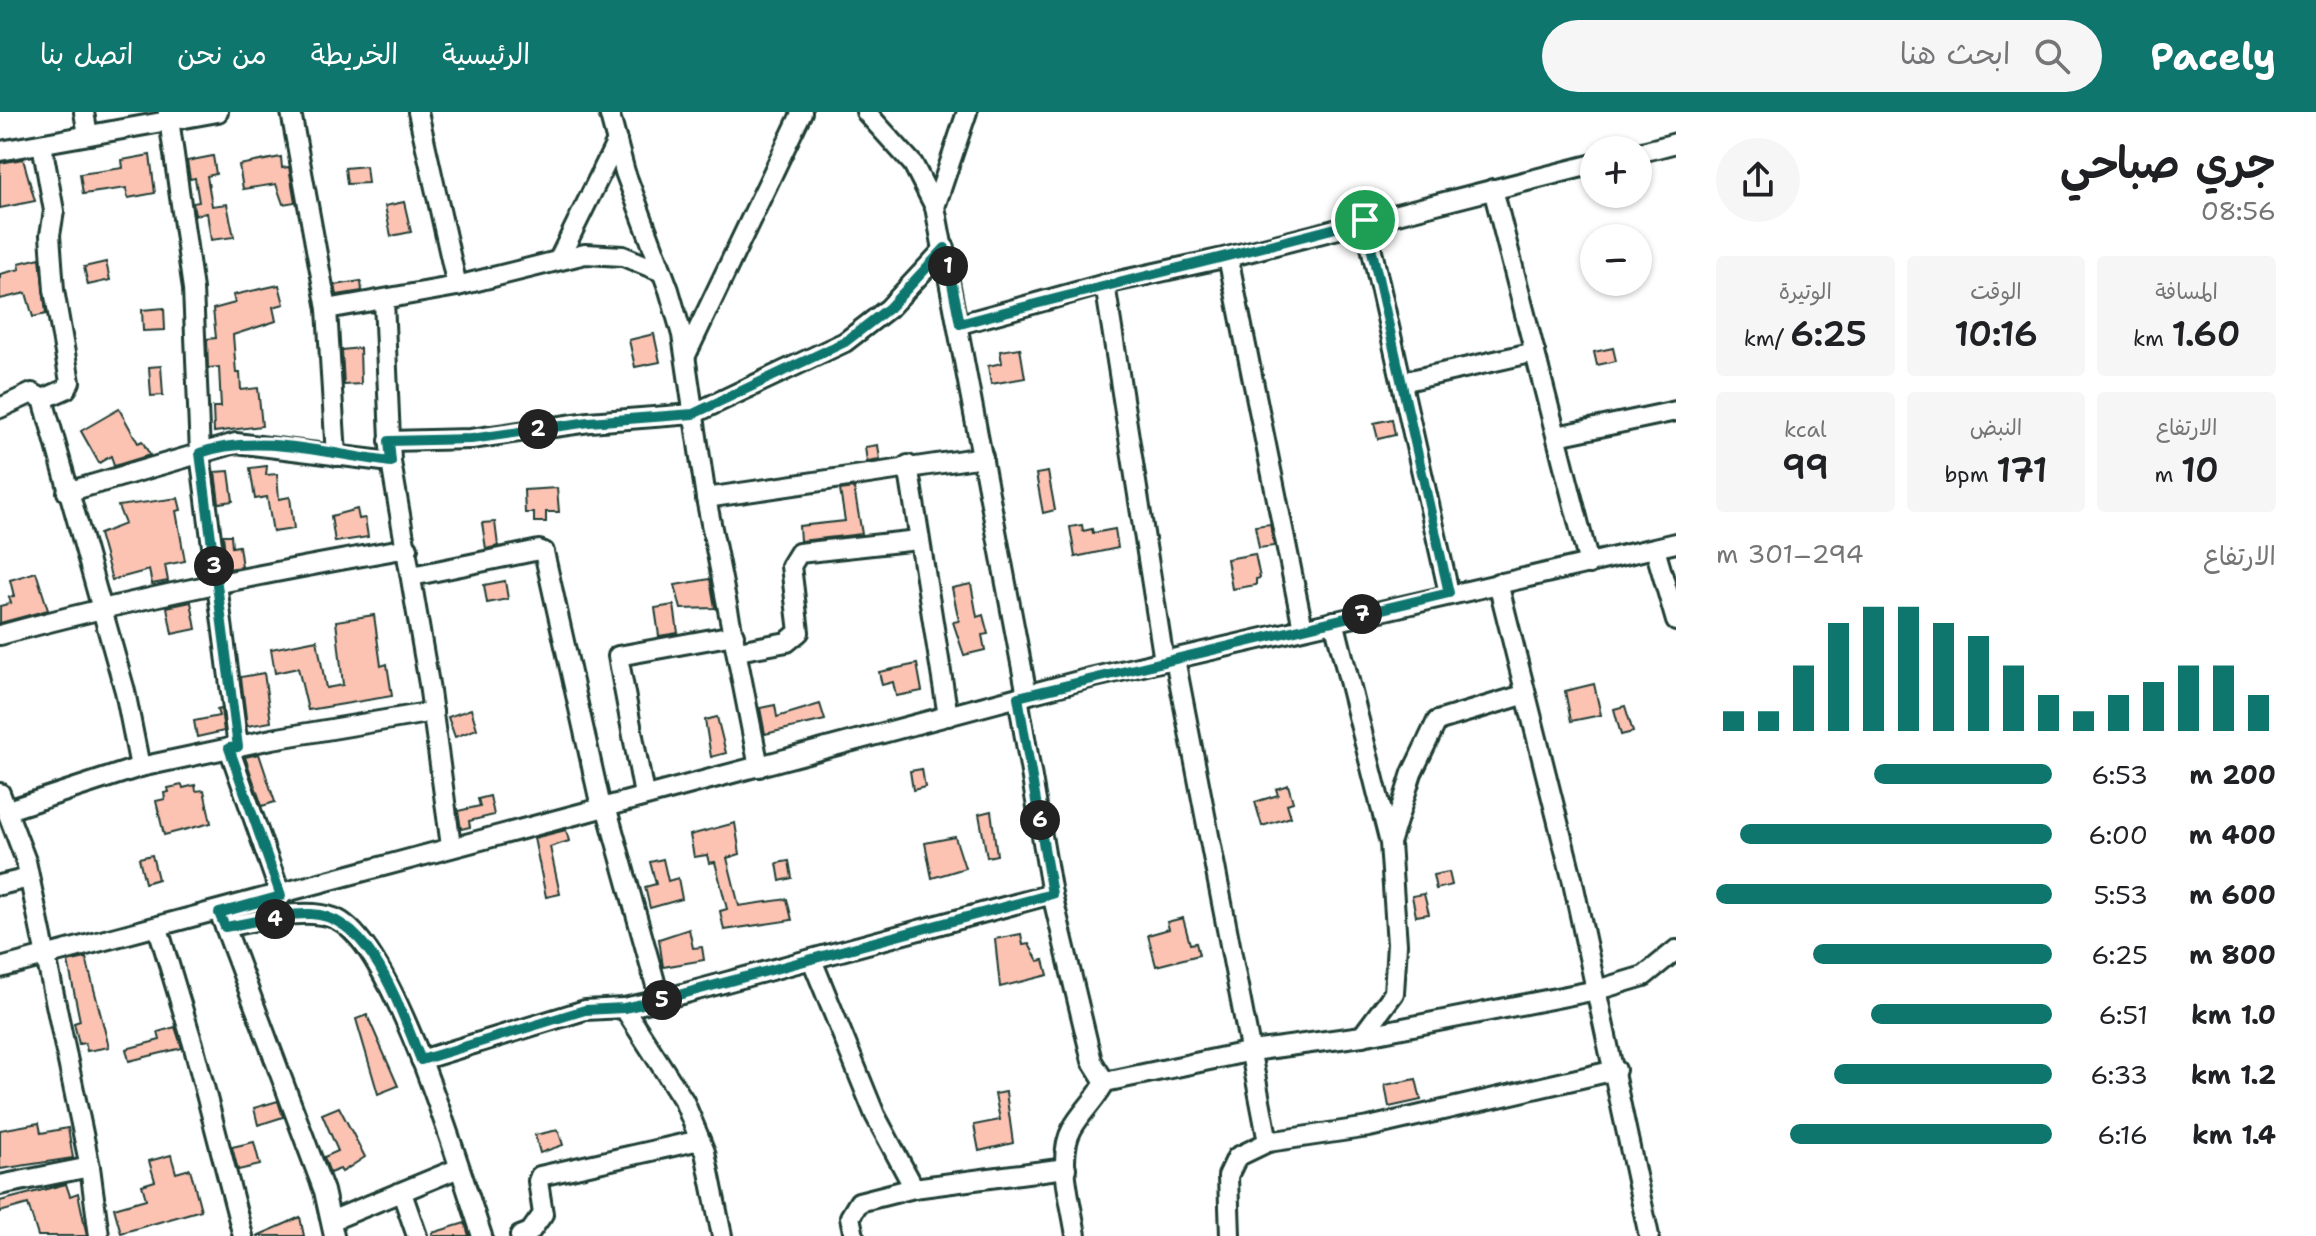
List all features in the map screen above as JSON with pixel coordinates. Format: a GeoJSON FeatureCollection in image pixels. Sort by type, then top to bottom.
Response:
{"type":"FeatureCollection","features":[{"type":"Feature","properties":{"kind":"street"},"geometry":{"type":"LineString","coordinates":[[84,112],[88,135]]}},
{"type":"Feature","properties":{"kind":"street"},"geometry":{"type":"LineString","coordinates":[[0,151],[169,116],[218,112]]}},
{"type":"Feature","properties":{"kind":"street"},"geometry":{"type":"LineString","coordinates":[[291,112],[327,309],[336,456]]}},
{"type":"Feature","properties":{"kind":"street"},"geometry":{"type":"LineString","coordinates":[[418,112],[457,286]]}},
{"type":"Feature","properties":{"kind":"street"},"geometry":{"type":"LineString","coordinates":[[609,112],[686,355],[706,498],[759,767]]}},
{"type":"Feature","properties":{"kind":"street"},"geometry":{"type":"LineString","coordinates":[[686,355],[802,112]]}},
{"type":"Feature","properties":{"kind":"street"},"geometry":{"type":"LineString","coordinates":[[866,112],[913,164],[935,207],[960,324],[983,457],[1052,894],[1092,1061],[1105,1082]]}},
{"type":"Feature","properties":{"kind":"street"},"geometry":{"type":"LineString","coordinates":[[935,207],[967,112]]}},
{"type":"Feature","properties":{"kind":"street"},"geometry":{"type":"LineString","coordinates":[[169,116],[193,289],[200,453],[234,747],[281,896]]}},
{"type":"Feature","properties":{"kind":"street"},"geometry":{"type":"LineString","coordinates":[[559,259],[617,141]]}},
{"type":"Feature","properties":{"kind":"street"},"geometry":{"type":"LineString","coordinates":[[1652,149],[1676,143]]}},
{"type":"Feature","properties":{"kind":"street"},"geometry":{"type":"LineString","coordinates":[[42,144],[54,211],[50,235],[54,290],[70,382],[66,389],[43,399]]}},
{"type":"Feature","properties":{"kind":"street"},"geometry":{"type":"LineString","coordinates":[[960,324],[1105,284],[1228,257],[1580,167]]}},
{"type":"Feature","properties":{"kind":"street"},"geometry":{"type":"LineString","coordinates":[[1493,189],[1589,564]]}},
{"type":"Feature","properties":{"kind":"street"},"geometry":{"type":"LineString","coordinates":[[1365,220],[1449,593]]}},
{"type":"Feature","properties":{"kind":"street"},"geometry":{"type":"LineString","coordinates":[[389,441],[471,439],[589,422],[693,414],[845,342],[889,308],[945,248]]}},
{"type":"Feature","properties":{"kind":"street"},"geometry":{"type":"LineString","coordinates":[[327,309],[457,286],[559,259],[605,254],[662,272]]}},
{"type":"Feature","properties":{"kind":"street"},"geometry":{"type":"LineString","coordinates":[[1228,257],[1303,628]]}},
{"type":"Feature","properties":{"kind":"street"},"geometry":{"type":"LineString","coordinates":[[1105,284],[1169,660],[1252,1051],[1268,1142]]}},
{"type":"Feature","properties":{"kind":"street"},"geometry":{"type":"LineString","coordinates":[[384,300],[391,462],[408,548],[451,846]]}},
{"type":"Feature","properties":{"kind":"street"},"geometry":{"type":"LineString","coordinates":[[1402,382],[1535,352]]}},
{"type":"Feature","properties":{"kind":"street"},"geometry":{"type":"LineString","coordinates":[[0,408],[32,393],[43,399],[125,691],[140,767]]}},
{"type":"Feature","properties":{"kind":"street"},"geometry":{"type":"LineString","coordinates":[[1557,436],[1676,411]]}},
{"type":"Feature","properties":{"kind":"street"},"geometry":{"type":"LineString","coordinates":[[67,492],[222,444],[248,443],[391,462]]}},
{"type":"Feature","properties":{"kind":"street"},"geometry":{"type":"LineString","coordinates":[[706,498],[908,465],[983,457]]}},
{"type":"Feature","properties":{"kind":"street"},"geometry":{"type":"LineString","coordinates":[[908,465],[948,716]]}},
{"type":"Feature","properties":{"kind":"street"},"geometry":{"type":"LineString","coordinates":[[644,795],[618,656],[736,643],[787,642],[799,632],[791,566],[799,553],[918,540]]}},
{"type":"Feature","properties":{"kind":"street"},"geometry":{"type":"LineString","coordinates":[[222,920],[281,896],[451,846],[1023,696],[1449,593],[1676,543]]}},
{"type":"Feature","properties":{"kind":"street"},"geometry":{"type":"LineString","coordinates":[[0,635],[101,607],[216,582],[408,548]]}},
{"type":"Feature","properties":{"kind":"street"},"geometry":{"type":"LineString","coordinates":[[1655,549],[1676,621]]}},
{"type":"Feature","properties":{"kind":"street"},"geometry":{"type":"LineString","coordinates":[[412,576],[539,550],[544,552],[604,807],[660,1000]]}},
{"type":"Feature","properties":{"kind":"street"},"geometry":{"type":"LineString","coordinates":[[1498,583],[1616,1070],[1649,1236]]}},
{"type":"Feature","properties":{"kind":"street"},"geometry":{"type":"LineString","coordinates":[[1334,621],[1390,843],[1398,971],[1394,993],[1362,1036]]}},
{"type":"Feature","properties":{"kind":"street"},"geometry":{"type":"LineString","coordinates":[[1390,843],[1412,773],[1437,721],[1523,695]]}},
{"type":"Feature","properties":{"kind":"street"},"geometry":{"type":"LineString","coordinates":[[99,1236],[90,1167],[29,878],[4,802],[140,767],[234,747],[433,712]]}},
{"type":"Feature","properties":{"kind":"street"},"geometry":{"type":"LineString","coordinates":[[0,885],[29,878]]}},
{"type":"Feature","properties":{"kind":"street"},"geometry":{"type":"LineString","coordinates":[[421,1060],[585,1010],[624,1008],[660,1000],[1052,894]]}},
{"type":"Feature","properties":{"kind":"street"},"geometry":{"type":"LineString","coordinates":[[0,968],[158,928],[308,914],[337,919],[348,927],[382,971],[421,1060],[482,1236]]}},
{"type":"Feature","properties":{"kind":"street"},"geometry":{"type":"LineString","coordinates":[[222,920],[334,1228],[459,1168]]}},
{"type":"Feature","properties":{"kind":"street"},"geometry":{"type":"LineString","coordinates":[[158,928],[193,1044],[243,1236]]}},
{"type":"Feature","properties":{"kind":"street"},"geometry":{"type":"LineString","coordinates":[[1076,1236],[1065,1148],[1070,1132],[1094,1102],[1105,1082],[1252,1051],[1362,1036],[1597,990],[1644,976],[1676,950]]}},
{"type":"Feature","properties":{"kind":"street"},"geometry":{"type":"LineString","coordinates":[[812,960],[875,1115],[914,1188]]}},
{"type":"Feature","properties":{"kind":"street"},"geometry":{"type":"LineString","coordinates":[[624,1008],[664,1065],[700,1140],[722,1236]]}},
{"type":"Feature","properties":{"kind":"street"},"geometry":{"type":"LineString","coordinates":[[1230,1236],[1228,1176],[1237,1157],[1268,1142],[1369,1127],[1616,1070]]}},
{"type":"Feature","properties":{"kind":"street"},"geometry":{"type":"LineString","coordinates":[[527,1235],[543,1214],[540,1176],[700,1140]]}},
{"type":"Feature","properties":{"kind":"street"},"geometry":{"type":"LineString","coordinates":[[0,1185],[90,1167]]}},
{"type":"Feature","properties":{"kind":"street"},"geometry":{"type":"LineString","coordinates":[[854,1236],[850,1217],[859,1202],[914,1188],[1066,1168]]}},
{"type":"Feature","properties":{"kind":"street"},"geometry":{"type":"LineString","coordinates":[[402,1193],[417,1236]]}},
{"type":"Feature","properties":{"kind":"building"},"geometry":{"type":"Polygon","coordinates":[[[150,155],[155,193],[128,198],[126,188],[83,194],[80,174],[123,168],[122,160],[150,155]]]}},
{"type":"Feature","properties":{"kind":"building"},"geometry":{"type":"Polygon","coordinates":[[[213,156],[216,174],[207,176],[212,206],[227,204],[234,237],[211,240],[207,213],[195,215],[193,203],[199,202],[195,178],[190,179],[187,161],[213,156]]]}},
{"type":"Feature","properties":{"kind":"building"},"geometry":{"type":"Polygon","coordinates":[[[281,157],[282,168],[289,167],[295,202],[283,204],[276,184],[243,189],[239,165],[281,157]]]}},
{"type":"Feature","properties":{"kind":"building"},"geometry":{"type":"Polygon","coordinates":[[[23,159],[35,201],[0,208],[0,163],[23,159]]]}},
{"type":"Feature","properties":{"kind":"building"},"geometry":{"type":"Polygon","coordinates":[[[366,166],[368,183],[347,184],[345,168],[366,166]]]}},
{"type":"Feature","properties":{"kind":"building"},"geometry":{"type":"Polygon","coordinates":[[[404,202],[411,232],[391,236],[385,206],[404,202]]]}},
{"type":"Feature","properties":{"kind":"building"},"geometry":{"type":"Polygon","coordinates":[[[40,258],[46,314],[33,317],[26,293],[0,299],[0,274],[20,269],[19,263],[40,258]]]}},
{"type":"Feature","properties":{"kind":"building"},"geometry":{"type":"Polygon","coordinates":[[[106,262],[110,280],[88,285],[84,267],[106,262]]]}},
{"type":"Feature","properties":{"kind":"building"},"geometry":{"type":"Polygon","coordinates":[[[361,281],[362,291],[337,295],[335,285],[361,281]]]}},
{"type":"Feature","properties":{"kind":"building"},"geometry":{"type":"Polygon","coordinates":[[[279,285],[284,304],[273,307],[276,321],[233,335],[236,373],[240,373],[241,390],[258,388],[262,426],[214,432],[213,407],[221,407],[219,367],[208,368],[207,339],[216,338],[213,309],[235,303],[233,295],[279,285]]]}},
{"type":"Feature","properties":{"kind":"building"},"geometry":{"type":"Polygon","coordinates":[[[164,308],[165,330],[143,331],[142,310],[164,308]]]}},
{"type":"Feature","properties":{"kind":"building"},"geometry":{"type":"Polygon","coordinates":[[[654,334],[660,362],[635,367],[629,340],[654,334]]]}},
{"type":"Feature","properties":{"kind":"building"},"geometry":{"type":"Polygon","coordinates":[[[360,348],[361,384],[344,385],[342,350],[360,348]]]}},
{"type":"Feature","properties":{"kind":"building"},"geometry":{"type":"Polygon","coordinates":[[[1020,348],[1025,378],[991,384],[988,366],[1002,363],[1000,351],[1020,348]]]}},
{"type":"Feature","properties":{"kind":"building"},"geometry":{"type":"Polygon","coordinates":[[[1613,348],[1616,361],[1597,365],[1594,352],[1613,348]]]}},
{"type":"Feature","properties":{"kind":"building"},"geometry":{"type":"Polygon","coordinates":[[[161,366],[163,395],[151,396],[149,367],[161,366]]]}},
{"type":"Feature","properties":{"kind":"building"},"geometry":{"type":"Polygon","coordinates":[[[119,409],[138,443],[142,441],[150,455],[114,466],[111,456],[99,463],[81,431],[119,409]]]}},
{"type":"Feature","properties":{"kind":"building"},"geometry":{"type":"Polygon","coordinates":[[[1392,419],[1395,435],[1378,439],[1374,423],[1392,419]]]}},
{"type":"Feature","properties":{"kind":"building"},"geometry":{"type":"Polygon","coordinates":[[[878,445],[880,460],[867,462],[865,447],[878,445]]]}},
{"type":"Feature","properties":{"kind":"building"},"geometry":{"type":"Polygon","coordinates":[[[267,466],[266,475],[277,474],[279,499],[290,497],[294,529],[273,532],[267,497],[255,499],[250,468],[267,466]]]}},
{"type":"Feature","properties":{"kind":"building"},"geometry":{"type":"Polygon","coordinates":[[[229,471],[233,501],[219,503],[215,472],[229,471]]]}},
{"type":"Feature","properties":{"kind":"building"},"geometry":{"type":"Polygon","coordinates":[[[1048,472],[1055,510],[1043,513],[1036,474],[1048,472]]]}},
{"type":"Feature","properties":{"kind":"building"},"geometry":{"type":"Polygon","coordinates":[[[557,488],[559,512],[546,512],[546,522],[534,522],[534,513],[525,513],[524,490],[557,488]]]}},
{"type":"Feature","properties":{"kind":"building"},"geometry":{"type":"Polygon","coordinates":[[[854,488],[862,534],[800,541],[799,526],[845,521],[840,490],[854,488]]]}},
{"type":"Feature","properties":{"kind":"building"},"geometry":{"type":"Polygon","coordinates":[[[178,498],[181,510],[176,511],[185,561],[165,565],[168,581],[152,584],[149,570],[112,580],[99,534],[125,524],[118,506],[178,498]]]}},
{"type":"Feature","properties":{"kind":"building"},"geometry":{"type":"Polygon","coordinates":[[[357,509],[359,519],[365,518],[368,537],[335,542],[331,516],[357,509]]]}},
{"type":"Feature","properties":{"kind":"building"},"geometry":{"type":"Polygon","coordinates":[[[495,522],[498,546],[486,549],[482,523],[495,522]]]}},
{"type":"Feature","properties":{"kind":"building"},"geometry":{"type":"Polygon","coordinates":[[[1270,524],[1274,546],[1259,548],[1255,526],[1270,524]]]}},
{"type":"Feature","properties":{"kind":"building"},"geometry":{"type":"Polygon","coordinates":[[[1082,525],[1083,531],[1092,529],[1093,533],[1115,529],[1118,548],[1075,557],[1070,527],[1082,525]]]}},
{"type":"Feature","properties":{"kind":"building"},"geometry":{"type":"Polygon","coordinates":[[[223,535],[231,535],[232,547],[239,546],[242,567],[227,569],[223,535]]]}},
{"type":"Feature","properties":{"kind":"building"},"geometry":{"type":"Polygon","coordinates":[[[1255,554],[1260,578],[1256,579],[1256,585],[1232,589],[1227,559],[1255,554]]]}},
{"type":"Feature","properties":{"kind":"building"},"geometry":{"type":"Polygon","coordinates":[[[36,572],[48,610],[0,623],[0,606],[11,603],[9,597],[14,596],[10,580],[36,572]]]}},
{"type":"Feature","properties":{"kind":"building"},"geometry":{"type":"Polygon","coordinates":[[[710,579],[715,608],[681,609],[675,585],[710,579]]]}},
{"type":"Feature","properties":{"kind":"building"},"geometry":{"type":"Polygon","coordinates":[[[505,581],[508,599],[487,603],[484,585],[505,581]]]}},
{"type":"Feature","properties":{"kind":"building"},"geometry":{"type":"Polygon","coordinates":[[[971,584],[977,617],[983,615],[988,634],[982,635],[985,650],[964,655],[953,622],[959,621],[952,588],[971,584]]]}},
{"type":"Feature","properties":{"kind":"building"},"geometry":{"type":"Polygon","coordinates":[[[191,602],[196,629],[172,634],[167,607],[191,602]]]}},
{"type":"Feature","properties":{"kind":"building"},"geometry":{"type":"Polygon","coordinates":[[[674,605],[678,633],[659,636],[655,608],[674,605]]]}},
{"type":"Feature","properties":{"kind":"building"},"geometry":{"type":"Polygon","coordinates":[[[374,615],[381,666],[387,664],[392,696],[308,710],[298,668],[275,673],[271,649],[317,640],[326,688],[343,685],[336,621],[374,615]]]}},
{"type":"Feature","properties":{"kind":"building"},"geometry":{"type":"Polygon","coordinates":[[[917,664],[922,691],[896,696],[893,682],[882,685],[879,672],[917,664]]]}},
{"type":"Feature","properties":{"kind":"building"},"geometry":{"type":"Polygon","coordinates":[[[264,673],[271,722],[247,726],[241,677],[264,673]]]}},
{"type":"Feature","properties":{"kind":"building"},"geometry":{"type":"Polygon","coordinates":[[[1594,684],[1601,715],[1571,721],[1565,691],[1594,684]]]}},
{"type":"Feature","properties":{"kind":"building"},"geometry":{"type":"Polygon","coordinates":[[[820,704],[825,720],[765,734],[760,708],[775,705],[777,717],[820,704]]]}},
{"type":"Feature","properties":{"kind":"building"},"geometry":{"type":"Polygon","coordinates":[[[1625,706],[1633,732],[1621,735],[1614,709],[1625,706]]]}},
{"type":"Feature","properties":{"kind":"building"},"geometry":{"type":"Polygon","coordinates":[[[221,709],[224,731],[197,737],[194,721],[219,716],[217,710],[221,709]]]}},
{"type":"Feature","properties":{"kind":"building"},"geometry":{"type":"Polygon","coordinates":[[[471,709],[477,729],[455,737],[448,717],[471,709]]]}},
{"type":"Feature","properties":{"kind":"building"},"geometry":{"type":"Polygon","coordinates":[[[717,717],[726,753],[711,757],[705,720],[717,717]]]}},
{"type":"Feature","properties":{"kind":"building"},"geometry":{"type":"Polygon","coordinates":[[[259,754],[275,802],[262,806],[245,757],[259,754]]]}},
{"type":"Feature","properties":{"kind":"building"},"geometry":{"type":"Polygon","coordinates":[[[922,769],[925,787],[913,790],[910,771],[922,769]]]}},
{"type":"Feature","properties":{"kind":"building"},"geometry":{"type":"Polygon","coordinates":[[[182,785],[183,788],[195,785],[196,791],[204,790],[211,823],[164,835],[156,801],[165,799],[164,793],[169,792],[168,788],[182,785]]]}},
{"type":"Feature","properties":{"kind":"building"},"geometry":{"type":"Polygon","coordinates":[[[1288,785],[1293,802],[1287,804],[1291,817],[1262,826],[1255,802],[1278,795],[1276,789],[1288,785]]]}},
{"type":"Feature","properties":{"kind":"building"},"geometry":{"type":"Polygon","coordinates":[[[490,796],[494,815],[469,821],[470,827],[461,829],[458,811],[480,806],[478,799],[490,796]]]}},
{"type":"Feature","properties":{"kind":"building"},"geometry":{"type":"Polygon","coordinates":[[[991,811],[997,855],[987,857],[979,814],[991,811]]]}},
{"type":"Feature","properties":{"kind":"building"},"geometry":{"type":"Polygon","coordinates":[[[735,823],[740,854],[727,858],[739,906],[787,899],[792,920],[724,930],[720,911],[727,909],[715,862],[709,863],[707,855],[694,857],[690,835],[735,823]]]}},
{"type":"Feature","properties":{"kind":"building"},"geometry":{"type":"Polygon","coordinates":[[[566,830],[569,841],[550,847],[560,894],[546,897],[534,838],[566,830]]]}},
{"type":"Feature","properties":{"kind":"building"},"geometry":{"type":"Polygon","coordinates":[[[955,837],[965,868],[932,878],[925,843],[955,837]]]}},
{"type":"Feature","properties":{"kind":"building"},"geometry":{"type":"Polygon","coordinates":[[[152,855],[158,879],[145,883],[139,858],[152,855]]]}},
{"type":"Feature","properties":{"kind":"building"},"geometry":{"type":"Polygon","coordinates":[[[663,859],[668,881],[678,878],[682,899],[650,908],[645,887],[656,884],[650,862],[663,859]]]}},
{"type":"Feature","properties":{"kind":"building"},"geometry":{"type":"Polygon","coordinates":[[[789,861],[792,878],[780,881],[777,863],[789,861]]]}},
{"type":"Feature","properties":{"kind":"building"},"geometry":{"type":"Polygon","coordinates":[[[1449,872],[1452,885],[1436,889],[1433,875],[1449,872]]]}},
{"type":"Feature","properties":{"kind":"building"},"geometry":{"type":"Polygon","coordinates":[[[1424,894],[1429,914],[1416,916],[1412,896],[1424,894]]]}},
{"type":"Feature","properties":{"kind":"building"},"geometry":{"type":"Polygon","coordinates":[[[1183,918],[1190,944],[1196,943],[1199,955],[1156,966],[1148,935],[1169,929],[1167,922],[1183,918]]]}},
{"type":"Feature","properties":{"kind":"building"},"geometry":{"type":"Polygon","coordinates":[[[689,929],[693,948],[702,947],[704,960],[663,967],[659,939],[689,929]]]}},
{"type":"Feature","properties":{"kind":"building"},"geometry":{"type":"Polygon","coordinates":[[[1021,934],[1023,945],[1029,944],[1038,961],[1044,960],[1048,975],[1000,987],[995,939],[1021,934]]]}},
{"type":"Feature","properties":{"kind":"building"},"geometry":{"type":"Polygon","coordinates":[[[86,958],[109,1047],[87,1051],[85,1043],[79,1044],[74,1023],[80,1021],[68,962],[86,958]]]}},
{"type":"Feature","properties":{"kind":"building"},"geometry":{"type":"Polygon","coordinates":[[[367,1015],[398,1086],[378,1094],[356,1019],[367,1015]]]}},
{"type":"Feature","properties":{"kind":"building"},"geometry":{"type":"Polygon","coordinates":[[[175,1027],[182,1048],[129,1061],[126,1049],[160,1040],[158,1032],[175,1027]]]}},
{"type":"Feature","properties":{"kind":"building"},"geometry":{"type":"Polygon","coordinates":[[[1416,1079],[1421,1100],[1389,1107],[1385,1085],[1416,1079]]]}},
{"type":"Feature","properties":{"kind":"building"},"geometry":{"type":"Polygon","coordinates":[[[1006,1092],[1013,1143],[979,1151],[974,1125],[1000,1120],[995,1094],[1006,1092]]]}},
{"type":"Feature","properties":{"kind":"building"},"geometry":{"type":"Polygon","coordinates":[[[278,1101],[283,1117],[258,1125],[254,1108],[278,1101]]]}},
{"type":"Feature","properties":{"kind":"building"},"geometry":{"type":"Polygon","coordinates":[[[339,1107],[365,1157],[342,1172],[340,1169],[330,1173],[324,1157],[338,1151],[322,1114],[339,1107]]]}},
{"type":"Feature","properties":{"kind":"building"},"geometry":{"type":"Polygon","coordinates":[[[39,1123],[41,1133],[68,1128],[73,1158],[0,1169],[0,1130],[39,1123]]]}},
{"type":"Feature","properties":{"kind":"building"},"geometry":{"type":"Polygon","coordinates":[[[558,1130],[563,1145],[540,1153],[535,1135],[558,1130]]]}},
{"type":"Feature","properties":{"kind":"building"},"geometry":{"type":"Polygon","coordinates":[[[254,1142],[260,1165],[238,1170],[232,1147],[254,1142]]]}},
{"type":"Feature","properties":{"kind":"building"},"geometry":{"type":"Polygon","coordinates":[[[171,1155],[176,1173],[190,1169],[201,1210],[121,1233],[114,1208],[146,1199],[142,1185],[155,1181],[149,1161],[171,1155]]]}},
{"type":"Feature","properties":{"kind":"building"},"geometry":{"type":"Polygon","coordinates":[[[66,1184],[70,1196],[78,1193],[87,1236],[38,1236],[28,1204],[0,1212],[0,1201],[66,1184]]]}},
{"type":"Feature","properties":{"kind":"building"},"geometry":{"type":"Polygon","coordinates":[[[300,1217],[304,1236],[257,1236],[287,1223],[300,1217]]]}},
{"type":"Feature","properties":{"kind":"building"},"geometry":{"type":"Polygon","coordinates":[[[465,1223],[469,1236],[432,1236],[432,1233],[465,1223]]]}},
{"type":"Feature","properties":{"kind":"route"},"geometry":{"type":"LineString","coordinates":[[1365,220],[1449,593],[1018,697],[1052,894],[660,1000],[624,1008],[585,1010],[421,1060],[382,971],[348,927],[337,919],[308,914],[225,927],[219,913],[281,896],[229,748],[238,747],[200,453],[222,444],[248,443],[391,462],[389,441],[471,439],[589,422],[693,414],[845,342],[889,308],[945,248],[960,324],[1105,284],[1228,257],[1365,220]]}}]}
